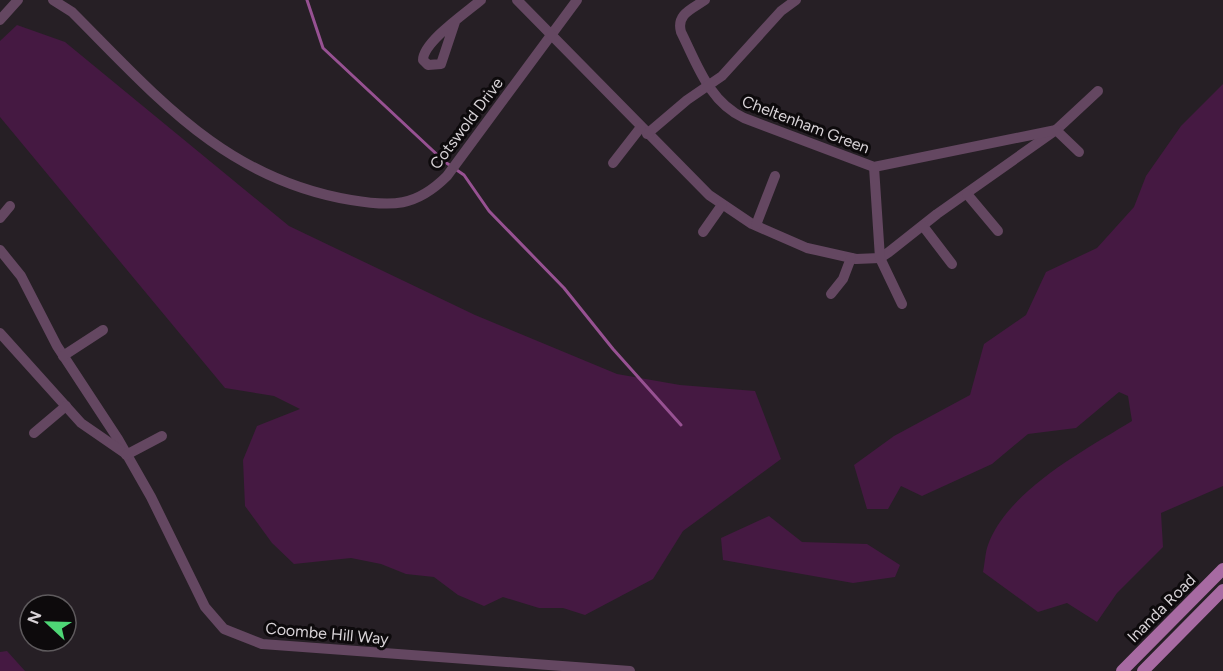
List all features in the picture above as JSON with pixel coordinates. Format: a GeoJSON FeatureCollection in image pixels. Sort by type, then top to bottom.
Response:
{"type":"FeatureCollection","features":[{"type":"Feature","properties":{"kind":"main road","name":"Inanda Road"},"geometry":{"type":"LineString","coordinates":[[1122,671],[1223,569]]}},
{"type":"Feature","properties":{"kind":"main road","name":"Inanda Road"},"geometry":{"type":"LineString","coordinates":[[1143,671],[1223,590]]}},
{"type":"Feature","properties":{"kind":"street"},"geometry":{"type":"LineString","coordinates":[[0,20],[18,0]]}},
{"type":"Feature","properties":{"kind":"street","name":"Cotswold Drive"},"geometry":{"type":"LineString","coordinates":[[53,0],[72,12],[183,121],[208,141],[264,174],[334,198],[383,206],[415,199],[435,188],[447,176],[577,0]]}},
{"type":"Feature","properties":{"kind":"street"},"geometry":{"type":"LineString","coordinates":[[455,22],[481,0]]}},
{"type":"Feature","properties":{"kind":"street"},"geometry":{"type":"LineString","coordinates":[[518,0],[678,166],[722,205],[756,225],[807,248],[851,258],[880,258],[1056,130],[1098,91]]}},
{"type":"Feature","properties":{"kind":"street","name":"Cheltenham Green"},"geometry":{"type":"LineString","coordinates":[[705,0],[684,14],[679,25],[708,86],[732,112],[874,167],[1056,130]]}},
{"type":"Feature","properties":{"kind":"street"},"geometry":{"type":"LineString","coordinates":[[613,163],[644,131],[722,76],[781,10],[796,0]]}},
{"type":"Feature","properties":{"kind":"street"},"geometry":{"type":"LineString","coordinates":[[1056,130],[1079,152]]}},
{"type":"Feature","properties":{"kind":"street"},"geometry":{"type":"LineString","coordinates":[[1010,139],[1019,158]]}},
{"type":"Feature","properties":{"kind":"street"},"geometry":{"type":"LineString","coordinates":[[874,167],[880,258],[902,304]]}},
{"type":"Feature","properties":{"kind":"street"},"geometry":{"type":"LineString","coordinates":[[756,225],[775,176]]}},
{"type":"Feature","properties":{"kind":"street"},"geometry":{"type":"LineString","coordinates":[[967,194],[998,231]]}},
{"type":"Feature","properties":{"kind":"street"},"geometry":{"type":"LineString","coordinates":[[703,232],[722,205]]}},
{"type":"Feature","properties":{"kind":"street"},"geometry":{"type":"LineString","coordinates":[[0,218],[10,206]]}},
{"type":"Feature","properties":{"kind":"street"},"geometry":{"type":"LineString","coordinates":[[922,226],[952,264]]}},
{"type":"Feature","properties":{"kind":"street","name":"Coombe Hill Way"},"geometry":{"type":"LineString","coordinates":[[0,250],[21,276],[63,356],[104,416],[151,497],[205,608],[224,629],[233,635],[262,644],[630,671]]}},
{"type":"Feature","properties":{"kind":"street"},"geometry":{"type":"LineString","coordinates":[[831,294],[843,279],[851,258]]}},
{"type":"Feature","properties":{"kind":"street"},"geometry":{"type":"LineString","coordinates":[[63,356],[103,330]]}},
{"type":"Feature","properties":{"kind":"street","name":"Coombe Hill Way"},"geometry":{"type":"LineString","coordinates":[[0,333],[90,430],[126,455]]}},
{"type":"Feature","properties":{"kind":"street"},"geometry":{"type":"LineString","coordinates":[[34,433],[66,406]]}},
{"type":"Feature","properties":{"kind":"street"},"geometry":{"type":"LineString","coordinates":[[90,430],[99,425],[104,416]]}},
{"type":"Feature","properties":{"kind":"street"},"geometry":{"type":"LineString","coordinates":[[126,455],[162,436]]}},
{"type":"Feature","properties":{"kind":"shaded area"},"geometry":{"type":"Polygon","coordinates":[[[17,25],[65,42],[289,226],[475,315],[617,374],[680,385],[755,391],[781,459],[683,531],[653,579],[585,615],[563,608],[539,608],[503,597],[484,606],[458,595],[434,577],[406,574],[381,564],[351,558],[294,564],[272,543],[245,506],[243,460],[257,426],[300,409],[274,396],[225,388],[0,117],[0,41],[17,25]]]}},
{"type":"Feature","properties":{"kind":"shaded area"},"geometry":{"type":"Polygon","coordinates":[[[1223,84],[1223,486],[1161,513],[1163,547],[1117,593],[1097,622],[1067,603],[1038,612],[983,572],[988,545],[998,525],[1012,506],[1030,489],[1071,458],[1132,421],[1128,396],[1119,392],[1076,428],[1028,434],[992,464],[922,496],[901,486],[888,509],[867,509],[854,465],[894,436],[970,395],[984,344],[1026,315],[1046,272],[1097,248],[1134,207],[1146,176],[1181,126],[1223,84]]]}},
{"type":"Feature","properties":{"kind":"shaded area"},"geometry":{"type":"Polygon","coordinates":[[[769,516],[802,542],[867,544],[900,565],[895,577],[853,583],[723,560],[721,538],[769,516]]]}},
{"type":"Feature","properties":{"kind":"shaded area"},"geometry":{"type":"Polygon","coordinates":[[[7,651],[25,671],[0,671],[0,652],[7,651]]]}},
{"type":"Feature","properties":{"kind":"waterway"},"geometry":{"type":"LineString","coordinates":[[307,0],[323,48],[445,162],[464,175],[489,211],[564,288],[613,349],[681,425]]}}]}
